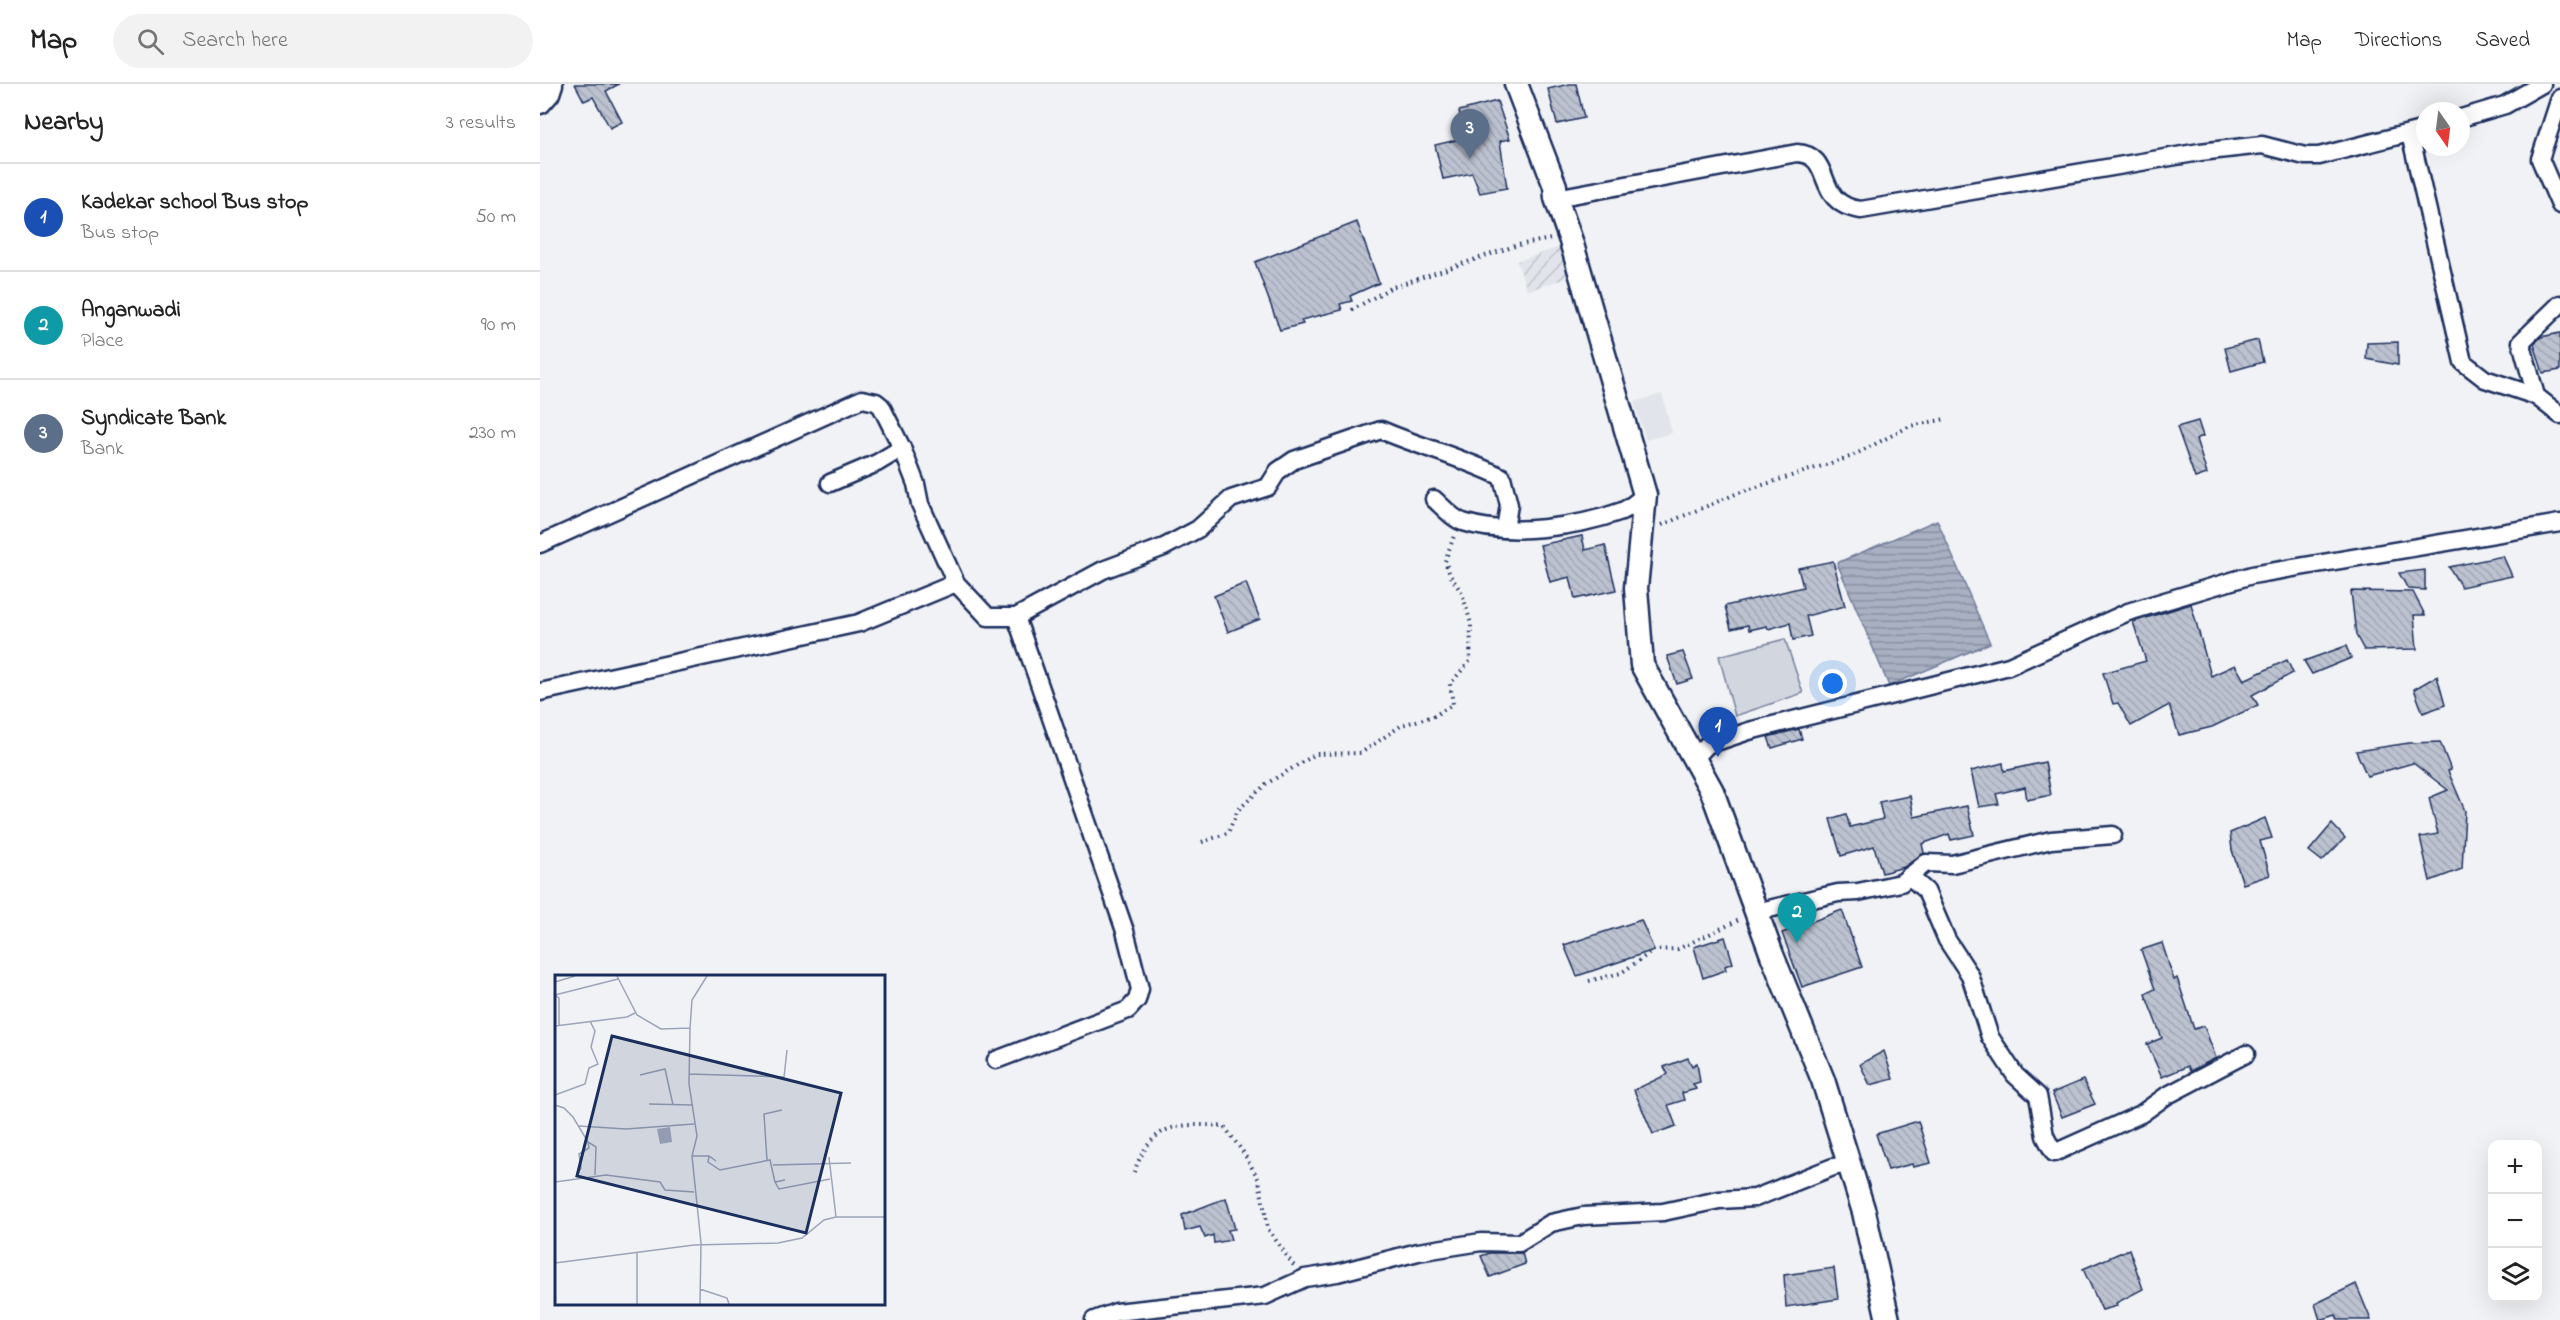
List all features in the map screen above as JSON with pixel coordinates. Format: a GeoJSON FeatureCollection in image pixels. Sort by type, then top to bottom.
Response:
{"type":"FeatureCollection","features":[{"type":"Feature","properties":{"kind":"main road"},"geometry":{"type":"LineString","coordinates":[[540,102],[548,93],[551,84]]}},
{"type":"Feature","properties":{"kind":"main road"},"geometry":{"type":"LineString","coordinates":[[1516,84],[1555,186],[1556,198],[1571,241],[1645,495],[1636,588],[1642,665],[1712,791],[1756,912],[1823,1080],[1864,1212],[1888,1320]]}},
{"type":"Feature","properties":{"kind":"street"},"geometry":{"type":"LineString","coordinates":[[2470,115],[2505,105],[2542,84]]}},
{"type":"Feature","properties":{"kind":"street"},"geometry":{"type":"LineString","coordinates":[[2560,98],[2540,159],[2560,205]]}},
{"type":"Feature","properties":{"kind":"street"},"geometry":{"type":"LineString","coordinates":[[1556,198],[1797,153],[1812,156],[1818,162],[1832,196],[1840,204],[1861,210],[2200,152],[2262,145],[2305,156],[2319,156],[2416,132]]}},
{"type":"Feature","properties":{"kind":"street"},"geometry":{"type":"LineString","coordinates":[[2422,156],[2463,362],[2485,379],[2536,396],[2560,415]]}},
{"type":"Feature","properties":{"kind":"street"},"geometry":{"type":"LineString","coordinates":[[2536,396],[2521,342],[2560,304]]}},
{"type":"Feature","properties":{"kind":"street"},"geometry":{"type":"LineString","coordinates":[[540,544],[862,399],[876,402],[881,406],[902,448],[916,484],[920,504],[956,583],[988,616],[1016,617],[1102,570],[1164,548],[1198,528],[1231,499],[1268,486],[1278,471],[1294,460],[1381,430],[1422,447],[1467,460],[1502,477],[1509,505],[1505,529]]}},
{"type":"Feature","properties":{"kind":"street"},"geometry":{"type":"LineString","coordinates":[[830,483],[877,463],[902,448]]}},
{"type":"Feature","properties":{"kind":"street"},"geometry":{"type":"LineString","coordinates":[[1434,500],[1461,522],[1505,529],[1545,528],[1597,517],[1625,510],[1645,495]]}},
{"type":"Feature","properties":{"kind":"street"},"geometry":{"type":"LineString","coordinates":[[1694,759],[1707,745],[1749,731],[2008,666],[2128,612],[2252,575],[2560,523]]}},
{"type":"Feature","properties":{"kind":"street"},"geometry":{"type":"LineString","coordinates":[[540,692],[859,622],[956,583]]}},
{"type":"Feature","properties":{"kind":"street"},"geometry":{"type":"LineString","coordinates":[[996,1060],[1128,1010],[1137,1000],[1140,989],[1125,931],[1016,617]]}},
{"type":"Feature","properties":{"kind":"street"},"geometry":{"type":"LineString","coordinates":[[1756,912],[1838,893],[1882,888],[1901,883],[1926,863],[1953,864],[2051,840],[2113,835]]}},
{"type":"Feature","properties":{"kind":"street"},"geometry":{"type":"LineString","coordinates":[[1909,876],[1926,891],[1947,940],[1970,975],[1990,1037],[2015,1075],[2038,1096],[2046,1136],[2054,1153],[2141,1114],[2166,1096],[2246,1054]]}},
{"type":"Feature","properties":{"kind":"street"},"geometry":{"type":"LineString","coordinates":[[1094,1320],[1116,1312],[1265,1296],[1305,1278],[1337,1273],[1418,1252],[1480,1242],[1518,1243],[1551,1223],[1583,1216],[1663,1212],[1719,1200],[1755,1198],[1833,1167],[1850,1164]]}},
{"type":"Feature","properties":{"kind":"path"},"geometry":{"type":"LineString","coordinates":[[1352,310],[1390,288],[1476,258],[1546,238],[1571,241]]}},
{"type":"Feature","properties":{"kind":"path"},"geometry":{"type":"LineString","coordinates":[[1659,526],[1738,493],[1796,477],[1850,457],[1910,426],[1946,419]]}},
{"type":"Feature","properties":{"kind":"path"},"geometry":{"type":"LineString","coordinates":[[1202,843],[1228,833],[1238,810],[1266,784],[1316,754],[1361,753],[1402,725],[1434,716],[1453,704],[1450,684],[1470,661],[1471,624],[1462,593],[1450,575],[1446,561],[1461,522]]}},
{"type":"Feature","properties":{"kind":"path"},"geometry":{"type":"LineString","coordinates":[[1589,981],[1621,973],[1654,950],[1678,949],[1756,912]]}},
{"type":"Feature","properties":{"kind":"path"},"geometry":{"type":"LineString","coordinates":[[1134,1172],[1142,1151],[1163,1130],[1200,1125],[1224,1126],[1243,1152],[1259,1180],[1269,1229],[1286,1257],[1305,1278]]}},
{"type":"Feature","properties":{"kind":"shaded area"},"geometry":{"type":"Polygon","coordinates":[[[1560,247],[1570,277],[1527,291],[1517,261],[1560,247]]]}},
{"type":"Feature","properties":{"kind":"shaded area"},"geometry":{"type":"Polygon","coordinates":[[[1662,394],[1672,433],[1646,440],[1634,402],[1662,394]]]}},
{"type":"Feature","properties":{"kind":"shaded area"},"geometry":{"type":"Polygon","coordinates":[[[1785,639],[1803,693],[1735,716],[1719,656],[1785,639]]]}},
{"type":"Feature","properties":{"kind":"water"},"geometry":{"type":"Polygon","coordinates":[[[1937,520],[1990,643],[1889,686],[1837,563],[1937,520]]]}},
{"type":"Feature","properties":{"kind":"building"},"geometry":{"type":"Polygon","coordinates":[[[575,84],[619,84],[606,91],[622,122],[610,128],[593,97],[584,101],[575,84]]]}},
{"type":"Feature","properties":{"kind":"building"},"geometry":{"type":"Polygon","coordinates":[[[1576,84],[1584,118],[1557,124],[1548,89],[1576,84]]]}},
{"type":"Feature","properties":{"kind":"building"},"geometry":{"type":"Polygon","coordinates":[[[1497,101],[1510,139],[1500,141],[1507,188],[1480,193],[1472,173],[1443,179],[1435,145],[1465,138],[1459,111],[1497,101]]]}},
{"type":"Feature","properties":{"kind":"building"},"geometry":{"type":"Polygon","coordinates":[[[1357,222],[1379,283],[1350,296],[1352,301],[1340,304],[1342,310],[1301,320],[1303,324],[1280,330],[1255,262],[1357,222]]]}},
{"type":"Feature","properties":{"kind":"building"},"geometry":{"type":"Polygon","coordinates":[[[2560,333],[2560,370],[2543,373],[2534,344],[2541,337],[2560,333]]]}},
{"type":"Feature","properties":{"kind":"building"},"geometry":{"type":"Polygon","coordinates":[[[2258,340],[2263,362],[2231,371],[2225,348],[2258,340]]]}},
{"type":"Feature","properties":{"kind":"building"},"geometry":{"type":"Polygon","coordinates":[[[2398,342],[2398,365],[2366,359],[2367,343],[2398,342]]]}},
{"type":"Feature","properties":{"kind":"building"},"geometry":{"type":"Polygon","coordinates":[[[2198,421],[2203,436],[2196,439],[2207,474],[2195,478],[2177,427],[2198,421]]]}},
{"type":"Feature","properties":{"kind":"building"},"geometry":{"type":"Polygon","coordinates":[[[1582,536],[1585,550],[1605,545],[1616,590],[1575,599],[1570,577],[1550,582],[1540,545],[1582,536]]]}},
{"type":"Feature","properties":{"kind":"building"},"geometry":{"type":"Polygon","coordinates":[[[2503,556],[2512,576],[2461,587],[2449,567],[2503,556]]]}},
{"type":"Feature","properties":{"kind":"building"},"geometry":{"type":"Polygon","coordinates":[[[1833,561],[1845,606],[1806,616],[1811,636],[1793,640],[1790,623],[1768,629],[1767,626],[1749,630],[1748,625],[1731,629],[1725,606],[1803,587],[1798,568],[1833,561]]]}},
{"type":"Feature","properties":{"kind":"building"},"geometry":{"type":"Polygon","coordinates":[[[2425,570],[2425,590],[2408,589],[2399,573],[2425,570]]]}},
{"type":"Feature","properties":{"kind":"building"},"geometry":{"type":"Polygon","coordinates":[[[1246,583],[1260,619],[1228,632],[1214,596],[1246,583]]]}},
{"type":"Feature","properties":{"kind":"building"},"geometry":{"type":"Polygon","coordinates":[[[2351,591],[2413,592],[2425,615],[2414,615],[2417,649],[2364,650],[2356,635],[2351,591]]]}},
{"type":"Feature","properties":{"kind":"building"},"geometry":{"type":"Polygon","coordinates":[[[2191,604],[2211,676],[2235,665],[2244,680],[2287,660],[2293,673],[2252,695],[2258,705],[2212,727],[2179,735],[2169,705],[2131,726],[2118,703],[2113,704],[2103,673],[2146,661],[2133,622],[2191,604]]]}},
{"type":"Feature","properties":{"kind":"building"},"geometry":{"type":"Polygon","coordinates":[[[2346,646],[2351,658],[2312,674],[2304,661],[2346,646]]]}},
{"type":"Feature","properties":{"kind":"building"},"geometry":{"type":"Polygon","coordinates":[[[1683,652],[1693,679],[1677,684],[1667,656],[1683,652]]]}},
{"type":"Feature","properties":{"kind":"building"},"geometry":{"type":"Polygon","coordinates":[[[2437,676],[2445,705],[2423,713],[2414,689],[2437,676]]]}},
{"type":"Feature","properties":{"kind":"building"},"geometry":{"type":"Polygon","coordinates":[[[1799,729],[1802,739],[1772,748],[1768,737],[1799,729]]]}},
{"type":"Feature","properties":{"kind":"building"},"geometry":{"type":"Polygon","coordinates":[[[2440,742],[2451,770],[2448,771],[2465,811],[2462,869],[2430,881],[2420,837],[2438,834],[2429,798],[2448,790],[2413,763],[2367,776],[2356,751],[2409,743],[2440,742]]]}},
{"type":"Feature","properties":{"kind":"building"},"geometry":{"type":"Polygon","coordinates":[[[2045,762],[2051,795],[2027,800],[2025,787],[1996,794],[1999,804],[1979,807],[1971,771],[2003,763],[2004,771],[2045,762]]]}},
{"type":"Feature","properties":{"kind":"building"},"geometry":{"type":"Polygon","coordinates":[[[1910,796],[1914,817],[1967,806],[1974,835],[1951,840],[1949,834],[1922,844],[1924,853],[1904,867],[1882,873],[1874,846],[1841,856],[1830,819],[1846,814],[1850,827],[1883,819],[1879,802],[1910,796]]]}},
{"type":"Feature","properties":{"kind":"building"},"geometry":{"type":"Polygon","coordinates":[[[2265,818],[2272,838],[2260,841],[2270,875],[2243,884],[2232,850],[2230,833],[2265,818]]]}},
{"type":"Feature","properties":{"kind":"building"},"geometry":{"type":"Polygon","coordinates":[[[2332,824],[2345,838],[2322,861],[2309,851],[2332,824]]]}},
{"type":"Feature","properties":{"kind":"building"},"geometry":{"type":"Polygon","coordinates":[[[1842,910],[1862,967],[1802,987],[1782,933],[1842,910]]]}},
{"type":"Feature","properties":{"kind":"building"},"geometry":{"type":"Polygon","coordinates":[[[1641,920],[1654,950],[1577,976],[1564,945],[1641,920]]]}},
{"type":"Feature","properties":{"kind":"building"},"geometry":{"type":"Polygon","coordinates":[[[1725,937],[1733,963],[1725,966],[1726,970],[1703,978],[1694,947],[1725,937]]]}},
{"type":"Feature","properties":{"kind":"building"},"geometry":{"type":"Polygon","coordinates":[[[2162,943],[2174,980],[2177,978],[2194,1029],[2204,1026],[2216,1058],[2190,1071],[2188,1066],[2162,1077],[2147,1044],[2162,1038],[2145,994],[2155,989],[2141,950],[2162,943]]]}},
{"type":"Feature","properties":{"kind":"building"},"geometry":{"type":"Polygon","coordinates":[[[1884,1051],[1893,1079],[1870,1085],[1860,1064],[1884,1051]]]}},
{"type":"Feature","properties":{"kind":"building"},"geometry":{"type":"Polygon","coordinates":[[[1688,1058],[1692,1066],[1697,1063],[1700,1082],[1693,1084],[1696,1089],[1682,1093],[1684,1100],[1668,1105],[1676,1126],[1653,1134],[1634,1090],[1668,1074],[1664,1067],[1688,1058]]]}},
{"type":"Feature","properties":{"kind":"building"},"geometry":{"type":"Polygon","coordinates":[[[2083,1080],[2095,1104],[2062,1117],[2052,1093],[2083,1080]]]}},
{"type":"Feature","properties":{"kind":"building"},"geometry":{"type":"Polygon","coordinates":[[[1918,1121],[1931,1163],[1913,1167],[1912,1164],[1888,1170],[1876,1134],[1918,1121]]]}},
{"type":"Feature","properties":{"kind":"building"},"geometry":{"type":"Polygon","coordinates":[[[1226,1198],[1235,1229],[1228,1230],[1231,1240],[1214,1243],[1213,1235],[1205,1238],[1200,1227],[1185,1231],[1182,1215],[1226,1198]]]}},
{"type":"Feature","properties":{"kind":"building"},"geometry":{"type":"Polygon","coordinates":[[[2129,1249],[2143,1289],[2116,1303],[2117,1306],[2102,1310],[2083,1269],[2129,1249]]]}},
{"type":"Feature","properties":{"kind":"building"},"geometry":{"type":"Polygon","coordinates":[[[1490,1253],[1522,1253],[1525,1264],[1490,1277],[1481,1256],[1490,1253]]]}},
{"type":"Feature","properties":{"kind":"building"},"geometry":{"type":"Polygon","coordinates":[[[1834,1268],[1838,1299],[1786,1307],[1784,1275],[1834,1268]]]}},
{"type":"Feature","properties":{"kind":"building"},"geometry":{"type":"Polygon","coordinates":[[[2356,1284],[2371,1320],[2338,1320],[2336,1315],[2320,1320],[2315,1304],[2356,1284]]]}},
{"type":"Feature","properties":{"kind":"place","name":"Syndicate Bank"},"geometry":{"type":"Point","coordinates":[1470,159]}},
{"type":"Feature","properties":{"kind":"place","name":"Kadekar school Bus stop"},"geometry":{"type":"Point","coordinates":[1718,757]}},
{"type":"Feature","properties":{"kind":"place","name":"Anganwadi"},"geometry":{"type":"Point","coordinates":[1797,943]}}]}
